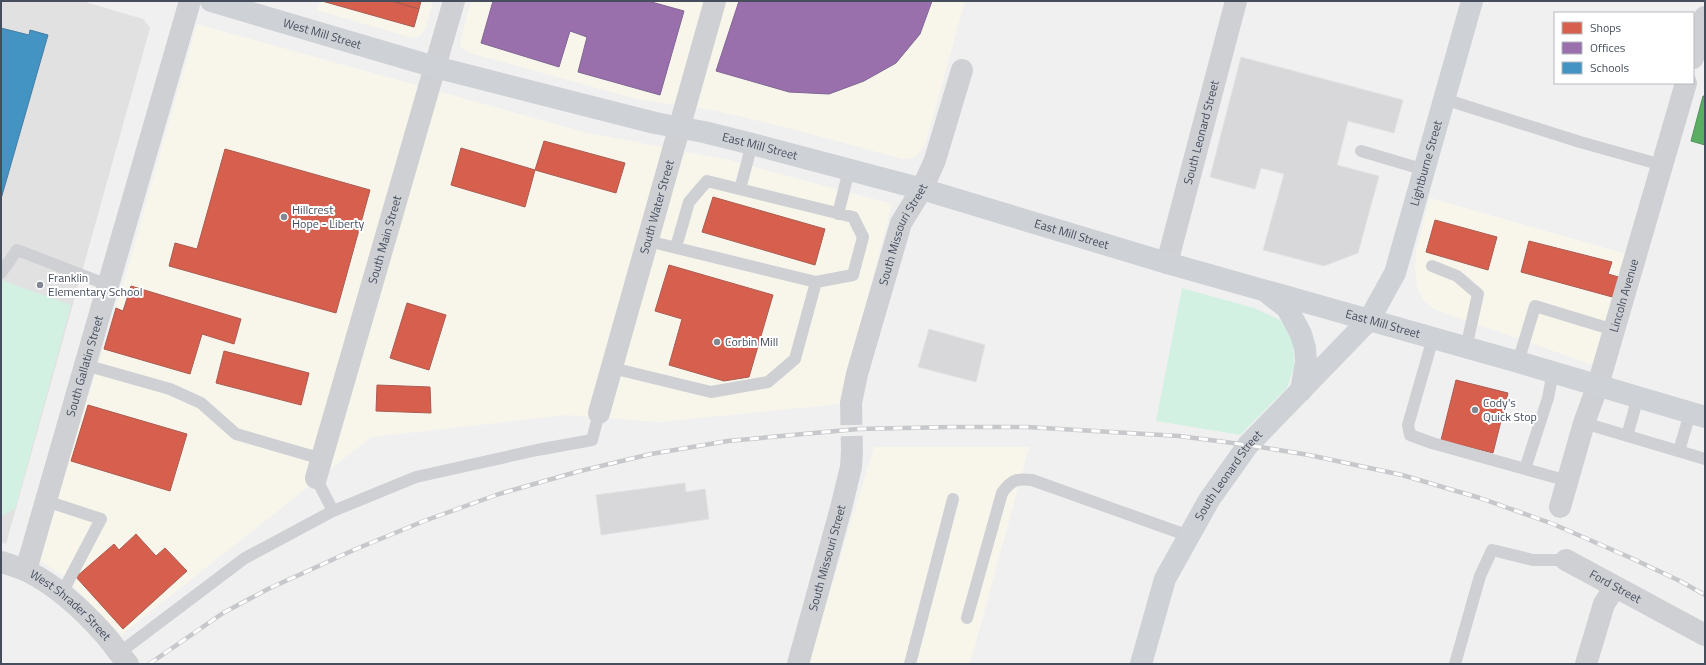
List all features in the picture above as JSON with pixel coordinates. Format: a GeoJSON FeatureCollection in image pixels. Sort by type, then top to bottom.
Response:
{"type":"FeatureCollection","features":[{"type":"Feature","properties":{"kind":"main road","name":"West Mill Street"},"geometry":{"type":"LineString","coordinates":[[211,1],[435,67]]}},
{"type":"Feature","properties":{"kind":"main road","name":"Lightburne Street"},"geometry":{"type":"LineString","coordinates":[[1369,320],[1395,273],[1472,1]]}},
{"type":"Feature","properties":{"kind":"main road","name":"East Mill Street"},"geometry":{"type":"LineString","coordinates":[[435,67],[680,128],[704,132],[752,144],[922,189],[1166,263],[1518,362],[1698,415]]}},
{"type":"Feature","properties":{"kind":"main road"},"geometry":{"type":"LineString","coordinates":[[1265,291],[1288,308],[1301,334],[1306,362],[1301,391]]}},
{"type":"Feature","properties":{"kind":"main road","name":"South Leonard Street"},"geometry":{"type":"LineString","coordinates":[[1141,664],[1165,579],[1209,500],[1248,445],[1369,320]]}},
{"type":"Feature","properties":{"kind":"street","name":"South Gallatin Street"},"geometry":{"type":"LineString","coordinates":[[26,570],[190,1]]}},
{"type":"Feature","properties":{"kind":"street","name":"South Main Street"},"geometry":{"type":"LineString","coordinates":[[319,469],[454,1]]}},
{"type":"Feature","properties":{"kind":"street","name":"South Water Street"},"geometry":{"type":"LineString","coordinates":[[599,413],[716,1]]}},
{"type":"Feature","properties":{"kind":"street","name":"South Leonard Street"},"geometry":{"type":"LineString","coordinates":[[1166,263],[1236,1]]}},
{"type":"Feature","properties":{"kind":"street"},"geometry":{"type":"LineString","coordinates":[[1694,55],[1705,17]]}},
{"type":"Feature","properties":{"kind":"street","name":"South Missouri Street"},"geometry":{"type":"LineString","coordinates":[[851,402],[859,367],[901,223],[922,189],[935,160],[962,70]]}},
{"type":"Feature","properties":{"kind":"street","name":"Lincoln Avenue"},"geometry":{"type":"LineString","coordinates":[[1560,507],[1584,423],[1598,385],[1686,84]]}},
{"type":"Feature","properties":{"kind":"street","name":"South Missouri Street"},"geometry":{"type":"LineString","coordinates":[[798,664],[841,508],[851,467],[852,451]]}},
{"type":"Feature","properties":{"kind":"street","name":"Ford Street"},"geometry":{"type":"LineString","coordinates":[[1566,560],[1705,635]]}},
{"type":"Feature","properties":{"kind":"street","name":"West Shrader Street"},"geometry":{"type":"LineString","coordinates":[[1,562],[26,570],[41,578],[62,594],[86,614],[124,659]]}},
{"type":"Feature","properties":{"kind":"street"},"geometry":{"type":"LineString","coordinates":[[1586,664],[1604,604],[1615,587]]}},
{"type":"Feature","properties":{"kind":"lane"},"geometry":{"type":"LineString","coordinates":[[1444,99],[1580,142],[1662,165]]}},
{"type":"Feature","properties":{"kind":"lane"},"geometry":{"type":"LineString","coordinates":[[740,189],[752,144]]}},
{"type":"Feature","properties":{"kind":"lane"},"geometry":{"type":"LineString","coordinates":[[1361,151],[1425,170]]}},
{"type":"Feature","properties":{"kind":"lane"},"geometry":{"type":"LineString","coordinates":[[838,214],[849,170]]}},
{"type":"Feature","properties":{"kind":"lane"},"geometry":{"type":"LineString","coordinates":[[648,241],[816,282],[853,275],[863,237],[853,217],[707,181],[689,202],[676,247]]}},
{"type":"Feature","properties":{"kind":"lane"},"geometry":{"type":"LineString","coordinates":[[1,273],[17,250],[108,284]]}},
{"type":"Feature","properties":{"kind":"lane"},"geometry":{"type":"LineString","coordinates":[[1432,266],[1457,276],[1478,294],[1466,348]]}},
{"type":"Feature","properties":{"kind":"lane"},"geometry":{"type":"LineString","coordinates":[[612,368],[711,392],[768,382],[795,359],[816,282]]}},
{"type":"Feature","properties":{"kind":"lane"},"geometry":{"type":"LineString","coordinates":[[1518,362],[1535,306],[1614,330]]}},
{"type":"Feature","properties":{"kind":"lane"},"geometry":{"type":"LineString","coordinates":[[1433,338],[1408,425],[1410,435],[1432,443],[1568,481]]}},
{"type":"Feature","properties":{"kind":"lane"},"geometry":{"type":"LineString","coordinates":[[85,365],[170,389],[201,403],[236,434],[319,469],[333,510]]}},
{"type":"Feature","properties":{"kind":"lane"},"geometry":{"type":"LineString","coordinates":[[1525,469],[1548,398],[1553,372]]}},
{"type":"Feature","properties":{"kind":"lane"},"geometry":{"type":"LineString","coordinates":[[1627,436],[1638,397]]}},
{"type":"Feature","properties":{"kind":"lane"},"geometry":{"type":"LineString","coordinates":[[124,659],[245,558],[333,510],[416,477],[537,450],[592,440],[599,413]]}},
{"type":"Feature","properties":{"kind":"lane"},"geometry":{"type":"LineString","coordinates":[[1680,451],[1698,415]]}},
{"type":"Feature","properties":{"kind":"lane"},"geometry":{"type":"LineString","coordinates":[[1584,423],[1705,459]]}},
{"type":"Feature","properties":{"kind":"lane"},"geometry":{"type":"LineString","coordinates":[[967,618],[1002,493],[1008,485],[1019,479],[1032,480],[1189,536]]}},
{"type":"Feature","properties":{"kind":"lane"},"geometry":{"type":"LineString","coordinates":[[910,664],[954,499]]}},
{"type":"Feature","properties":{"kind":"lane"},"geometry":{"type":"LineString","coordinates":[[46,501],[102,519],[62,594]]}},
{"type":"Feature","properties":{"kind":"lane"},"geometry":{"type":"LineString","coordinates":[[1455,664],[1480,576],[1492,550],[1533,560],[1566,560]]}},
{"type":"Feature","properties":{"kind":"shaded area","name":"Franklin Elementary School"},"geometry":{"type":"Polygon","coordinates":[[[1,1],[82,1],[143,19],[150,28],[6,544],[1,542],[1,1]]]}},
{"type":"Feature","properties":{"kind":"shaded area"},"geometry":{"type":"Polygon","coordinates":[[[320,1],[433,1],[425,29],[420,36],[413,38],[317,10],[320,1]]]}},
{"type":"Feature","properties":{"kind":"shaded area"},"geometry":{"type":"Polygon","coordinates":[[[471,1],[965,1],[925,145],[914,158],[903,159],[792,129],[717,111],[637,99],[470,53],[460,47],[471,1]]]}},
{"type":"Feature","properties":{"kind":"shaded area"},"geometry":{"type":"Polygon","coordinates":[[[197,24],[584,132],[729,160],[892,204],[840,404],[659,422],[567,415],[371,437],[121,635],[65,577],[38,559],[125,278],[197,24]]]}},
{"type":"Feature","properties":{"kind":"shaded area"},"geometry":{"type":"Polygon","coordinates":[[[1430,198],[1630,255],[1594,363],[1589,364],[1436,310],[1424,301],[1417,287],[1415,268],[1416,252],[1430,198]]]}},
{"type":"Feature","properties":{"kind":"shaded area"},"geometry":{"type":"Polygon","coordinates":[[[874,447],[1029,447],[970,664],[808,664],[874,447]]]}},
{"type":"Feature","properties":{"kind":"green space"},"geometry":{"type":"Polygon","coordinates":[[[1,280],[71,305],[15,509],[1,516],[1,280]]]}},
{"type":"Feature","properties":{"kind":"green space"},"geometry":{"type":"Polygon","coordinates":[[[1182,288],[1254,308],[1280,320],[1293,340],[1294,367],[1287,388],[1240,435],[1156,421],[1182,288]]]}},
{"type":"Feature","properties":{"kind":"building: Shops"},"geometry":{"type":"Polygon","coordinates":[[[322,1],[392,1],[419,9],[414,27],[322,1]]]}},
{"type":"Feature","properties":{"kind":"building: Shops"},"geometry":{"type":"Polygon","coordinates":[[[392,1],[421,1],[419,9],[392,1]]]}},
{"type":"Feature","properties":{"kind":"building: Shops"},"geometry":{"type":"Polygon","coordinates":[[[544,141],[625,163],[616,193],[535,170],[544,141]]]}},
{"type":"Feature","properties":{"kind":"building: Shops"},"geometry":{"type":"Polygon","coordinates":[[[461,148],[535,170],[525,207],[451,185],[461,148]]]}},
{"type":"Feature","properties":{"kind":"building: Shops","name":"Hillcrest Hope - Liberty"},"geometry":{"type":"Polygon","coordinates":[[[225,149],[370,190],[336,313],[169,266],[175,243],[197,249],[225,149]]]}},
{"type":"Feature","properties":{"kind":"building: Shops"},"geometry":{"type":"Polygon","coordinates":[[[713,197],[825,229],[815,265],[702,232],[713,197]]]}},
{"type":"Feature","properties":{"kind":"building: Shops"},"geometry":{"type":"Polygon","coordinates":[[[1435,220],[1497,237],[1488,270],[1426,252],[1435,220]]]}},
{"type":"Feature","properties":{"kind":"building: Shops"},"geometry":{"type":"Polygon","coordinates":[[[1529,241],[1612,262],[1608,274],[1622,278],[1616,298],[1521,272],[1529,241]]]}},
{"type":"Feature","properties":{"kind":"building: Shops","name":"Corbin Mill"},"geometry":{"type":"Polygon","coordinates":[[[669,265],[773,295],[749,377],[724,381],[669,365],[682,319],[655,311],[669,265]]]}},
{"type":"Feature","properties":{"kind":"building: Shops"},"geometry":{"type":"Polygon","coordinates":[[[131,286],[241,319],[234,344],[202,334],[190,374],[104,349],[116,308],[123,311],[131,286]]]}},
{"type":"Feature","properties":{"kind":"building: Shops"},"geometry":{"type":"Polygon","coordinates":[[[407,303],[446,315],[429,370],[390,358],[407,303]]]}},
{"type":"Feature","properties":{"kind":"building: Shops"},"geometry":{"type":"Polygon","coordinates":[[[224,351],[309,373],[301,405],[216,383],[224,351]]]}},
{"type":"Feature","properties":{"kind":"building: Shops"},"geometry":{"type":"Polygon","coordinates":[[[1456,380],[1508,393],[1493,453],[1441,440],[1456,380]]]}},
{"type":"Feature","properties":{"kind":"building: Shops"},"geometry":{"type":"Polygon","coordinates":[[[377,385],[430,387],[431,413],[376,411],[377,385]]]}},
{"type":"Feature","properties":{"kind":"building: Shops"},"geometry":{"type":"Polygon","coordinates":[[[88,405],[187,434],[170,491],[71,461],[88,405]]]}},
{"type":"Feature","properties":{"kind":"building: Shops"},"geometry":{"type":"Polygon","coordinates":[[[136,534],[156,556],[165,548],[187,571],[123,629],[76,577],[114,544],[119,550],[136,534]]]}},
{"type":"Feature","properties":{"kind":"building: Offices"},"geometry":{"type":"Polygon","coordinates":[[[493,1],[648,1],[684,11],[660,95],[578,72],[587,37],[570,31],[559,67],[481,43],[493,1]]]}},
{"type":"Feature","properties":{"kind":"building: Offices"},"geometry":{"type":"Polygon","coordinates":[[[739,1],[932,1],[920,34],[896,63],[864,81],[829,94],[789,92],[716,71],[739,1]]]}},
{"type":"Feature","properties":{"kind":"building: Schools"},"geometry":{"type":"Polygon","coordinates":[[[1,28],[29,35],[30,30],[48,35],[1,199],[1,28]]]}},
{"type":"Feature","properties":{"kind":"building: Public"},"geometry":{"type":"Polygon","coordinates":[[[1703,96],[1705,96],[1705,145],[1691,141],[1703,96]]]}},
{"type":"Feature","properties":{"kind":"building: Other"},"geometry":{"type":"Polygon","coordinates":[[[1241,57],[1403,100],[1394,133],[1348,121],[1337,165],[1379,176],[1358,253],[1324,266],[1263,250],[1284,174],[1261,168],[1255,189],[1210,177],[1241,57]]]}},
{"type":"Feature","properties":{"kind":"building: Other"},"geometry":{"type":"Polygon","coordinates":[[[929,329],[985,345],[976,382],[918,367],[929,329]]]}},
{"type":"Feature","properties":{"kind":"building: Other"},"geometry":{"type":"Polygon","coordinates":[[[685,483],[686,492],[705,489],[709,519],[601,535],[596,495],[685,483]]]}},
{"type":"Feature","properties":{"kind":"tunnel"},"geometry":{"type":"LineString","coordinates":[[851,403],[852,451]]}},
{"type":"Feature","properties":{"kind":"railway"},"geometry":{"type":"LineString","coordinates":[[149,664],[223,613],[268,589],[356,549],[424,521],[499,494],[580,471],[651,454],[728,441],[858,429],[1027,427],[1179,436],[1309,455],[1402,475],[1480,498],[1553,524],[1631,558],[1680,581],[1705,595]]}},
{"type":"Feature","properties":{"kind":"place","name":"Hillcrest Hope - Liberty"},"geometry":{"type":"Point","coordinates":[284,217]}},
{"type":"Feature","properties":{"kind":"place","name":"Franklin Elementary School"},"geometry":{"type":"Point","coordinates":[40,285]}},
{"type":"Feature","properties":{"kind":"place","name":"Corbin Mill"},"geometry":{"type":"Point","coordinates":[717,342]}},
{"type":"Feature","properties":{"kind":"place","name":"Cody's Quick Stop"},"geometry":{"type":"Point","coordinates":[1475,410]}}]}
